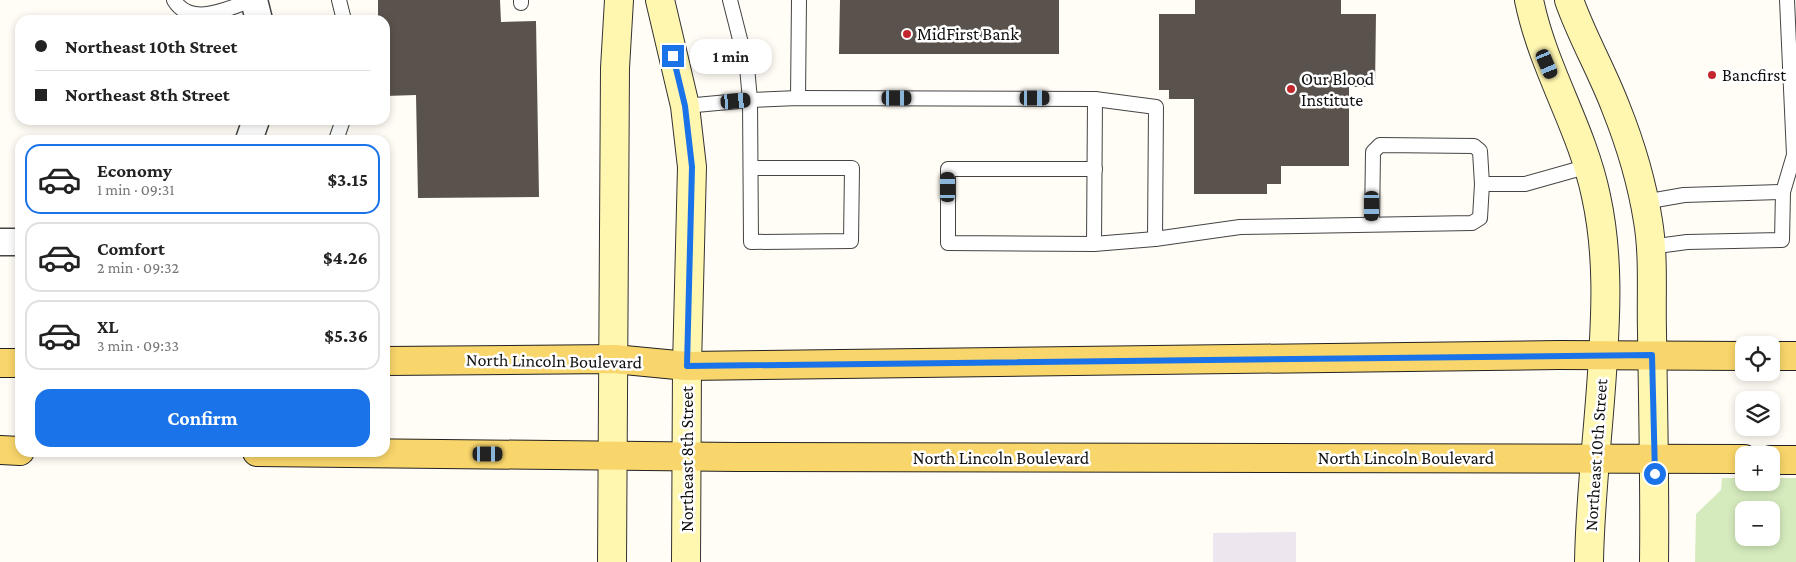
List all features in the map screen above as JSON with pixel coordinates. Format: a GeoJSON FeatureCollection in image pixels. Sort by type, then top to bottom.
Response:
{"type":"FeatureCollection","features":[{"type":"Feature","properties":{"kind":"main road"},"geometry":{"type":"LineString","coordinates":[[612,562],[615,68],[619,0]]}},
{"type":"Feature","properties":{"kind":"main road","name":"Northeast 8th Street"},"geometry":{"type":"LineString","coordinates":[[660,0],[685,106],[692,167],[687,366],[686,562]]}},
{"type":"Feature","properties":{"kind":"main road","name":"Northeast 10th Street"},"geometry":{"type":"LineString","coordinates":[[1529,0],[1547,64],[1581,142],[1589,166],[1604,244],[1606,320],[1589,562]]}},
{"type":"Feature","properties":{"kind":"main road"},"geometry":{"type":"LineString","coordinates":[[1569,0],[1578,26],[1616,107],[1632,154],[1648,221],[1652,272],[1655,459],[1654,562]]}},
{"type":"Feature","properties":{"kind":"main road","name":"North Lincoln Boulevard"},"geometry":{"type":"LineString","coordinates":[[390,361],[614,359],[687,366],[1603,355],[1735,356]]}},
{"type":"Feature","properties":{"kind":"main road"},"geometry":{"type":"LineString","coordinates":[[1780,356],[1796,356]]}},
{"type":"Feature","properties":{"kind":"main road"},"geometry":{"type":"LineString","coordinates":[[0,363],[15,363]]}},
{"type":"Feature","properties":{"kind":"main road"},"geometry":{"type":"LineString","coordinates":[[0,450],[15,450]]}},
{"type":"Feature","properties":{"kind":"main road","name":"North Lincoln Boulevard"},"geometry":{"type":"LineString","coordinates":[[390,453],[687,457],[1735,459]]}},
{"type":"Feature","properties":{"kind":"main road"},"geometry":{"type":"LineString","coordinates":[[1780,460],[1796,460]]}},
{"type":"Feature","properties":{"kind":"street"},"geometry":{"type":"LineString","coordinates":[[253,0],[258,15]]}},
{"type":"Feature","properties":{"kind":"street"},"geometry":{"type":"LineString","coordinates":[[0,242],[15,242]]}},
{"type":"Feature","properties":{"kind":"lane"},"geometry":{"type":"LineString","coordinates":[[174,0],[178,6],[194,15],[210,14],[253,0]]}},
{"type":"Feature","properties":{"kind":"lane"},"geometry":{"type":"LineString","coordinates":[[339,0],[343,15]]}},
{"type":"Feature","properties":{"kind":"lane"},"geometry":{"type":"LineString","coordinates":[[730,0],[747,67],[750,100],[751,242],[851,241],[852,168],[751,168]]}},
{"type":"Feature","properties":{"kind":"lane"},"geometry":{"type":"LineString","coordinates":[[798,98],[799,0]]}},
{"type":"Feature","properties":{"kind":"lane"},"geometry":{"type":"LineString","coordinates":[[1650,247],[1687,242],[1782,240],[1783,192],[1794,155],[1787,0]]}},
{"type":"Feature","properties":{"kind":"lane"},"geometry":{"type":"LineString","coordinates":[[685,106],[798,98],[1095,98],[1156,107],[1155,239]]}},
{"type":"Feature","properties":{"kind":"lane"},"geometry":{"type":"LineString","coordinates":[[1094,244],[1095,98]]}},
{"type":"Feature","properties":{"kind":"lane"},"geometry":{"type":"LineString","coordinates":[[1095,169],[948,169],[948,243],[1094,244],[1155,239],[1240,227],[1472,223],[1480,218],[1482,184],[1480,151],[1474,146],[1380,144],[1373,152],[1372,224]]}},
{"type":"Feature","properties":{"kind":"lane"},"geometry":{"type":"LineString","coordinates":[[1482,184],[1526,184],[1589,166]]}},
{"type":"Feature","properties":{"kind":"lane"},"geometry":{"type":"LineString","coordinates":[[1644,202],[1684,196],[1783,192]]}},
{"type":"Feature","properties":{"kind":"shaded area"},"geometry":{"type":"Polygon","coordinates":[[[1296,532],[1296,562],[1213,562],[1213,533],[1296,532]]]}},
{"type":"Feature","properties":{"kind":"green space"},"geometry":{"type":"Polygon","coordinates":[[[1722,478],[1735,478],[1735,491],[1780,491],[1780,478],[1796,478],[1796,562],[1695,562],[1696,514],[1721,490],[1722,478]]]}},
{"type":"Feature","properties":{"kind":"building"},"geometry":{"type":"Polygon","coordinates":[[[378,0],[500,0],[501,22],[536,21],[539,197],[418,198],[416,95],[390,96],[390,15],[378,15],[378,0]]]}},
{"type":"Feature","properties":{"kind":"building"},"geometry":{"type":"Polygon","coordinates":[[[840,0],[1059,0],[1059,54],[839,54],[840,0]]]}},
{"type":"Feature","properties":{"kind":"building"},"geometry":{"type":"Polygon","coordinates":[[[1195,0],[1341,0],[1341,14],[1376,14],[1375,87],[1349,87],[1349,166],[1281,166],[1281,184],[1267,184],[1267,194],[1194,194],[1194,99],[1169,99],[1169,90],[1159,90],[1159,14],[1195,14],[1195,0]]]}},
{"type":"Feature","properties":{"kind":"place","name":"MidFirst Bank"},"geometry":{"type":"Point","coordinates":[907,34]}},
{"type":"Feature","properties":{"kind":"place","name":"Bancfirst"},"geometry":{"type":"Point","coordinates":[1712,75]}},
{"type":"Feature","properties":{"kind":"place","name":"Our Blood Institute"},"geometry":{"type":"Point","coordinates":[1291,89]}},
{"type":"Feature","properties":{"kind":"route"},"geometry":{"type":"LineString","coordinates":[[673,56],[685,106],[692,167],[687,366],[1652,355],[1655,474]]}}]}
